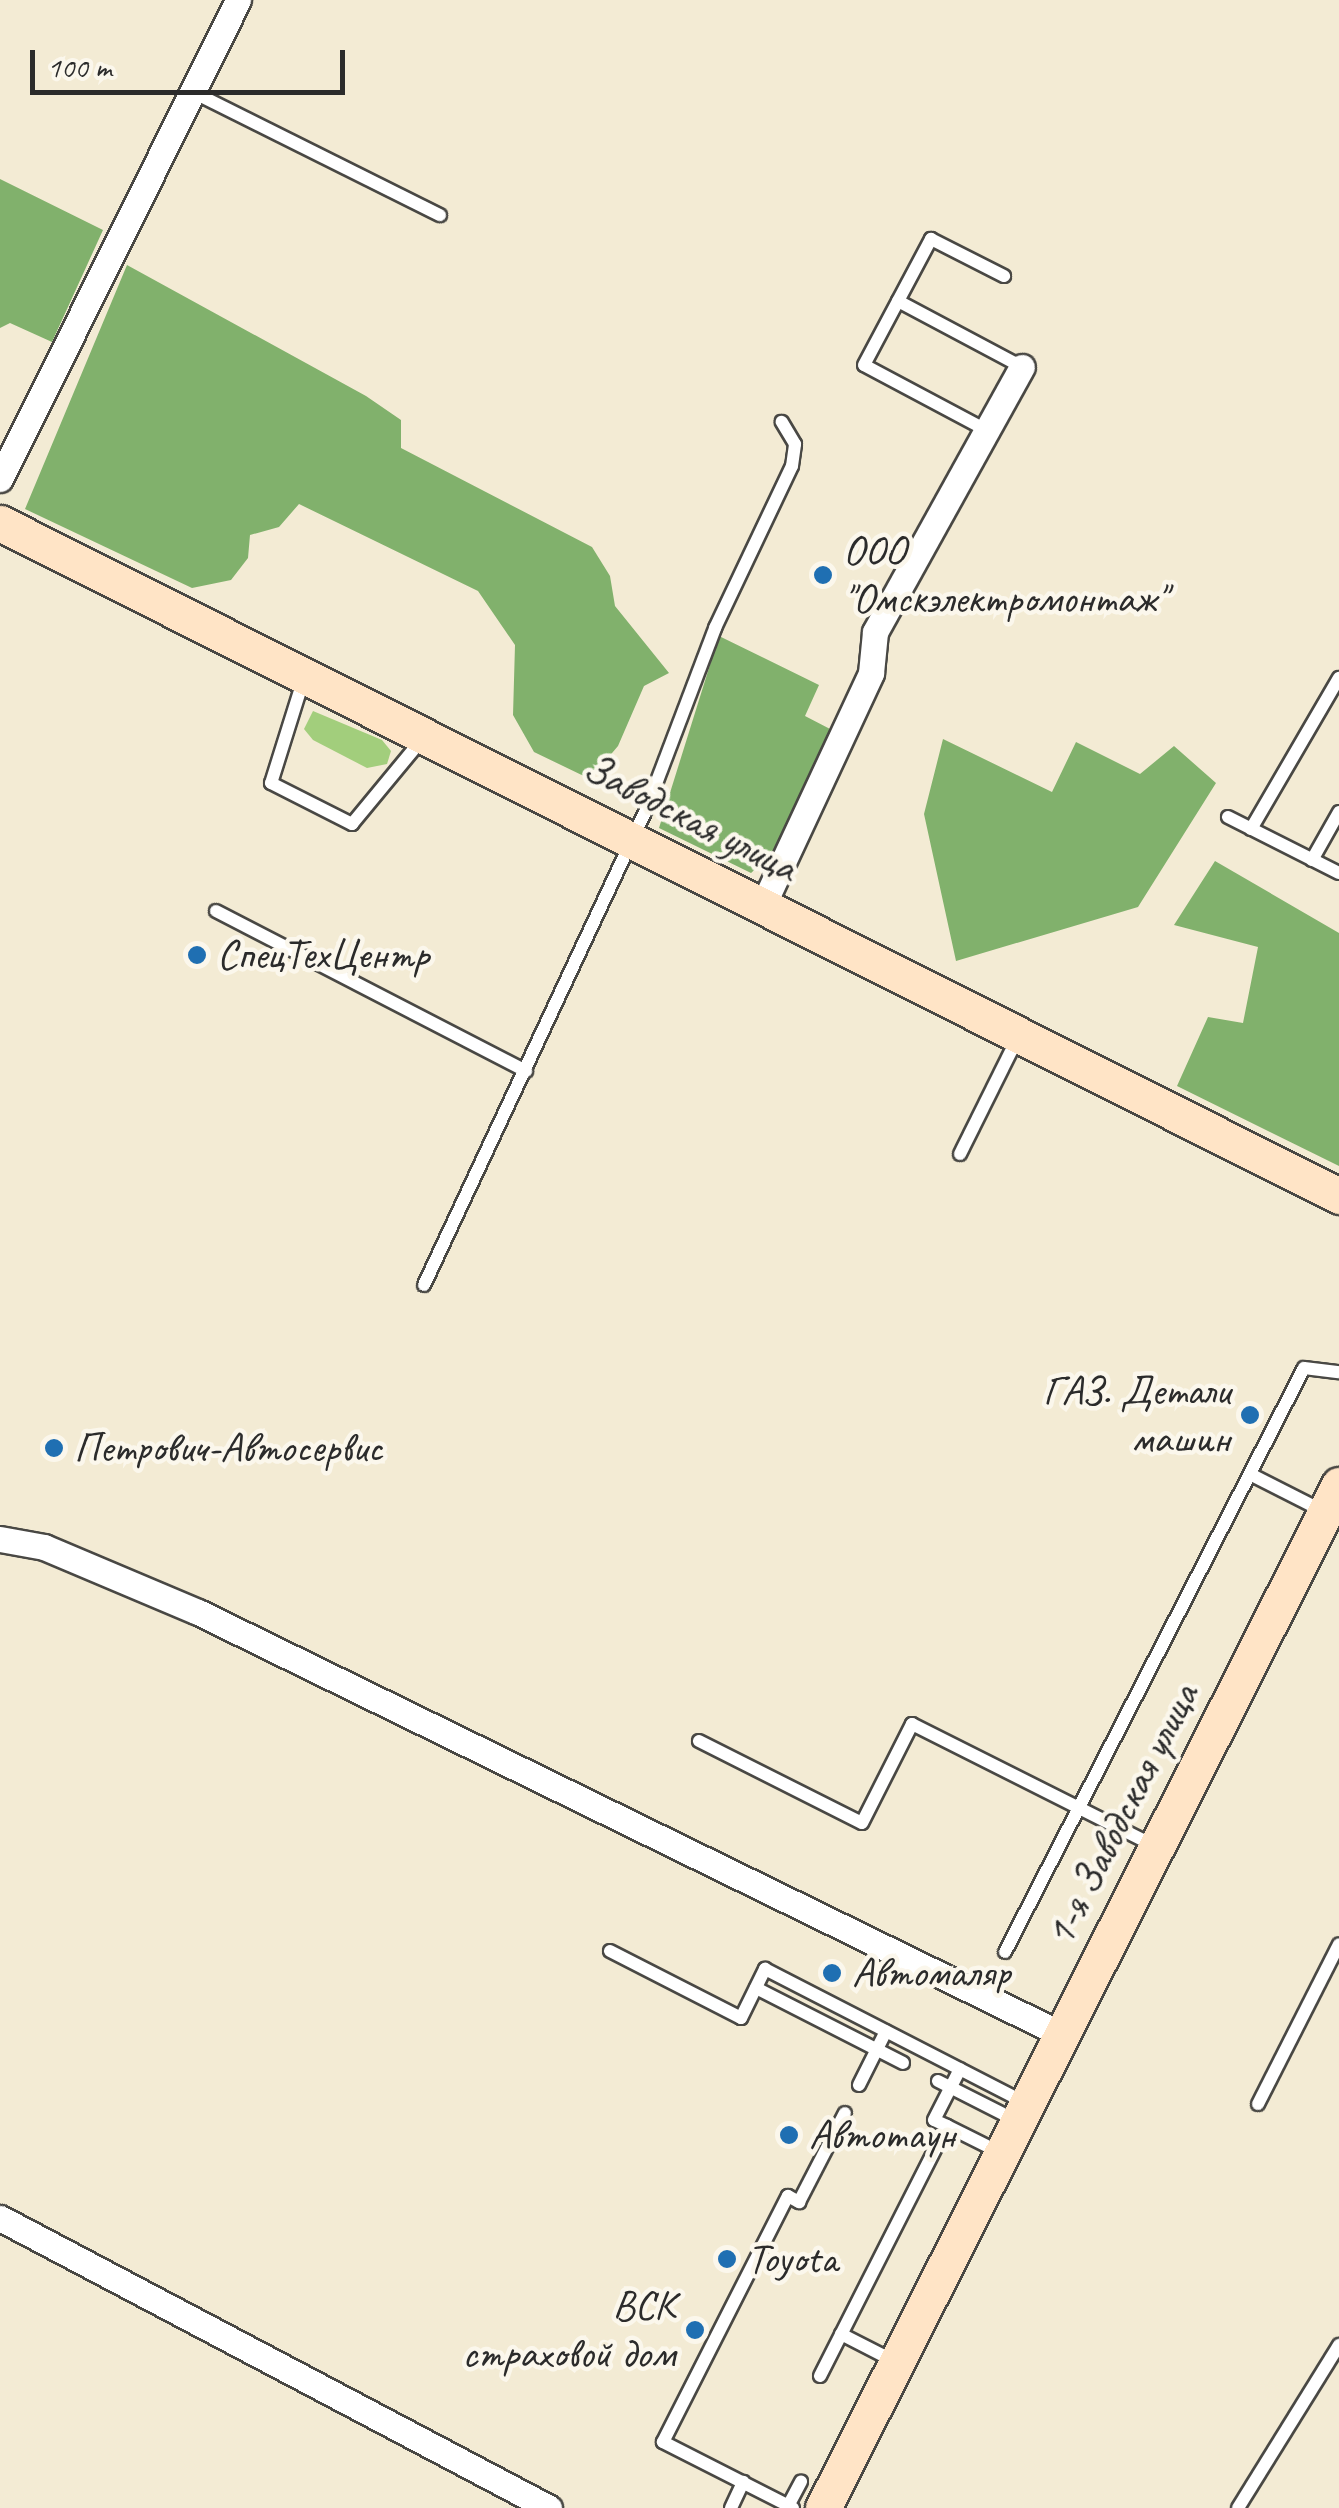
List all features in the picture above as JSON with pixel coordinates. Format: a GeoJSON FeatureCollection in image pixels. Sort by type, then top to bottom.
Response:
{"type":"FeatureCollection","features":[{"type":"Feature","properties":{"kind":"main road","name":"Заводская улица"},"geometry":{"type":"LineString","coordinates":[[0,522],[1339,1196]]}},
{"type":"Feature","properties":{"kind":"main road","name":"1-я Заводская улица"},"geometry":{"type":"LineString","coordinates":[[798,2502],[896,2362],[1332,1499]]}},
{"type":"Feature","properties":{"kind":"street"},"geometry":{"type":"LineString","coordinates":[[0,479],[238,0]]}},
{"type":"Feature","properties":{"kind":"street"},"geometry":{"type":"LineString","coordinates":[[763,905],[871,672],[875,632],[1022,367]]}},
{"type":"Feature","properties":{"kind":"street"},"geometry":{"type":"LineString","coordinates":[[0,1538],[44,1547],[198,1612],[1061,2034]]}},
{"type":"Feature","properties":{"kind":"street"},"geometry":{"type":"LineString","coordinates":[[0,2218],[549,2508]]}},
{"type":"Feature","properties":{"kind":"lane"},"geometry":{"type":"LineString","coordinates":[[192,92],[440,216]]}},
{"type":"Feature","properties":{"kind":"lane"},"geometry":{"type":"LineString","coordinates":[[988,430],[864,365],[931,239],[1004,276]]}},
{"type":"Feature","properties":{"kind":"lane"},"geometry":{"type":"LineString","coordinates":[[898,301],[1022,367]]}},
{"type":"Feature","properties":{"kind":"lane"},"geometry":{"type":"LineString","coordinates":[[424,1285],[633,840],[715,628],[792,466],[794,444],[782,422]]}},
{"type":"Feature","properties":{"kind":"lane"},"geometry":{"type":"LineString","coordinates":[[305,675],[271,783],[352,824],[425,736]]}},
{"type":"Feature","properties":{"kind":"lane"},"geometry":{"type":"LineString","coordinates":[[1251,829],[1339,678]]}},
{"type":"Feature","properties":{"kind":"lane"},"geometry":{"type":"LineString","coordinates":[[1312,860],[1339,812]]}},
{"type":"Feature","properties":{"kind":"lane"},"geometry":{"type":"LineString","coordinates":[[1228,818],[1339,873]]}},
{"type":"Feature","properties":{"kind":"lane"},"geometry":{"type":"LineString","coordinates":[[216,911],[526,1071]]}},
{"type":"Feature","properties":{"kind":"lane"},"geometry":{"type":"LineString","coordinates":[[960,1154],[1020,1034]]}},
{"type":"Feature","properties":{"kind":"lane"},"geometry":{"type":"LineString","coordinates":[[1005,1952],[1304,1368],[1339,1372]]}},
{"type":"Feature","properties":{"kind":"lane"},"geometry":{"type":"LineString","coordinates":[[1250,1474],[1332,1499]]}},
{"type":"Feature","properties":{"kind":"lane"},"geometry":{"type":"LineString","coordinates":[[699,1741],[862,1823],[912,1724],[1158,1848]]}},
{"type":"Feature","properties":{"kind":"lane"},"geometry":{"type":"LineString","coordinates":[[1258,2104],[1339,1944]]}},
{"type":"Feature","properties":{"kind":"lane"},"geometry":{"type":"LineString","coordinates":[[610,1950],[741,2018],[766,1969],[960,2069],[1022,2112]]}},
{"type":"Feature","properties":{"kind":"lane"},"geometry":{"type":"LineString","coordinates":[[756,1988],[904,2063]]}},
{"type":"Feature","properties":{"kind":"lane"},"geometry":{"type":"LineString","coordinates":[[859,2085],[886,2031]]}},
{"type":"Feature","properties":{"kind":"lane"},"geometry":{"type":"LineString","coordinates":[[960,2069],[944,2084],[934,2120],[1001,2154]]}},
{"type":"Feature","properties":{"kind":"lane"},"geometry":{"type":"LineString","coordinates":[[944,2084],[1022,2112]]}},
{"type":"Feature","properties":{"kind":"lane"},"geometry":{"type":"LineString","coordinates":[[798,2502],[743,2482],[663,2442],[788,2196],[799,2202],[845,2113]]}},
{"type":"Feature","properties":{"kind":"lane"},"geometry":{"type":"LineString","coordinates":[[820,2376],[946,2126]]}},
{"type":"Feature","properties":{"kind":"lane"},"geometry":{"type":"LineString","coordinates":[[841,2334],[896,2362]]}},
{"type":"Feature","properties":{"kind":"lane"},"geometry":{"type":"LineString","coordinates":[[1238,2508],[1339,2345]]}},
{"type":"Feature","properties":{"kind":"lane"},"geometry":{"type":"LineString","coordinates":[[731,2508],[743,2482]]}},
{"type":"Feature","properties":{"kind":"green space"},"geometry":{"type":"Polygon","coordinates":[[[0,179],[103,230],[52,342],[10,323],[0,328],[0,179]]]}},
{"type":"Feature","properties":{"kind":"green space"},"geometry":{"type":"Polygon","coordinates":[[[127,265],[366,396],[401,420],[401,448],[592,547],[610,576],[615,606],[669,673],[644,686],[618,746],[590,779],[534,752],[513,715],[515,645],[478,591],[299,504],[279,527],[250,535],[248,558],[231,580],[192,588],[25,509],[127,265]]]}},
{"type":"Feature","properties":{"kind":"green space"},"geometry":{"type":"Polygon","coordinates":[[[719,636],[819,685],[805,716],[832,730],[784,843],[751,873],[659,828],[719,636]]]}},
{"type":"Feature","properties":{"kind":"green space"},"geometry":{"type":"Polygon","coordinates":[[[313,711],[382,740],[391,751],[387,764],[367,768],[313,740],[304,729],[313,711]]]}},
{"type":"Feature","properties":{"kind":"green space"},"geometry":{"type":"Polygon","coordinates":[[[943,739],[1052,792],[1076,742],[1140,774],[1174,746],[1216,783],[1138,907],[956,961],[924,814],[943,739]]]}},
{"type":"Feature","properties":{"kind":"green space"},"geometry":{"type":"Polygon","coordinates":[[[1215,861],[1339,933],[1339,1166],[1177,1086],[1208,1017],[1243,1023],[1258,947],[1174,925],[1215,861]]]}},
{"type":"Feature","properties":{"kind":"place","name":"ООО \"Омскэлектромонтаж\""},"geometry":{"type":"Point","coordinates":[823,575]}},
{"type":"Feature","properties":{"kind":"place","name":"СпецТехЦентр"},"geometry":{"type":"Point","coordinates":[197,955]}},
{"type":"Feature","properties":{"kind":"place","name":"ГАЗ. Детали машин"},"geometry":{"type":"Point","coordinates":[1250,1415]}},
{"type":"Feature","properties":{"kind":"place","name":"Петрович-Автосервис"},"geometry":{"type":"Point","coordinates":[54,1448]}},
{"type":"Feature","properties":{"kind":"place","name":"Автомаляр"},"geometry":{"type":"Point","coordinates":[832,1973]}},
{"type":"Feature","properties":{"kind":"place","name":"Автотаун"},"geometry":{"type":"Point","coordinates":[789,2135]}},
{"type":"Feature","properties":{"kind":"place","name":"Toyota"},"geometry":{"type":"Point","coordinates":[727,2259]}},
{"type":"Feature","properties":{"kind":"place","name":"ВСК страховой дом"},"geometry":{"type":"Point","coordinates":[695,2330]}}]}
